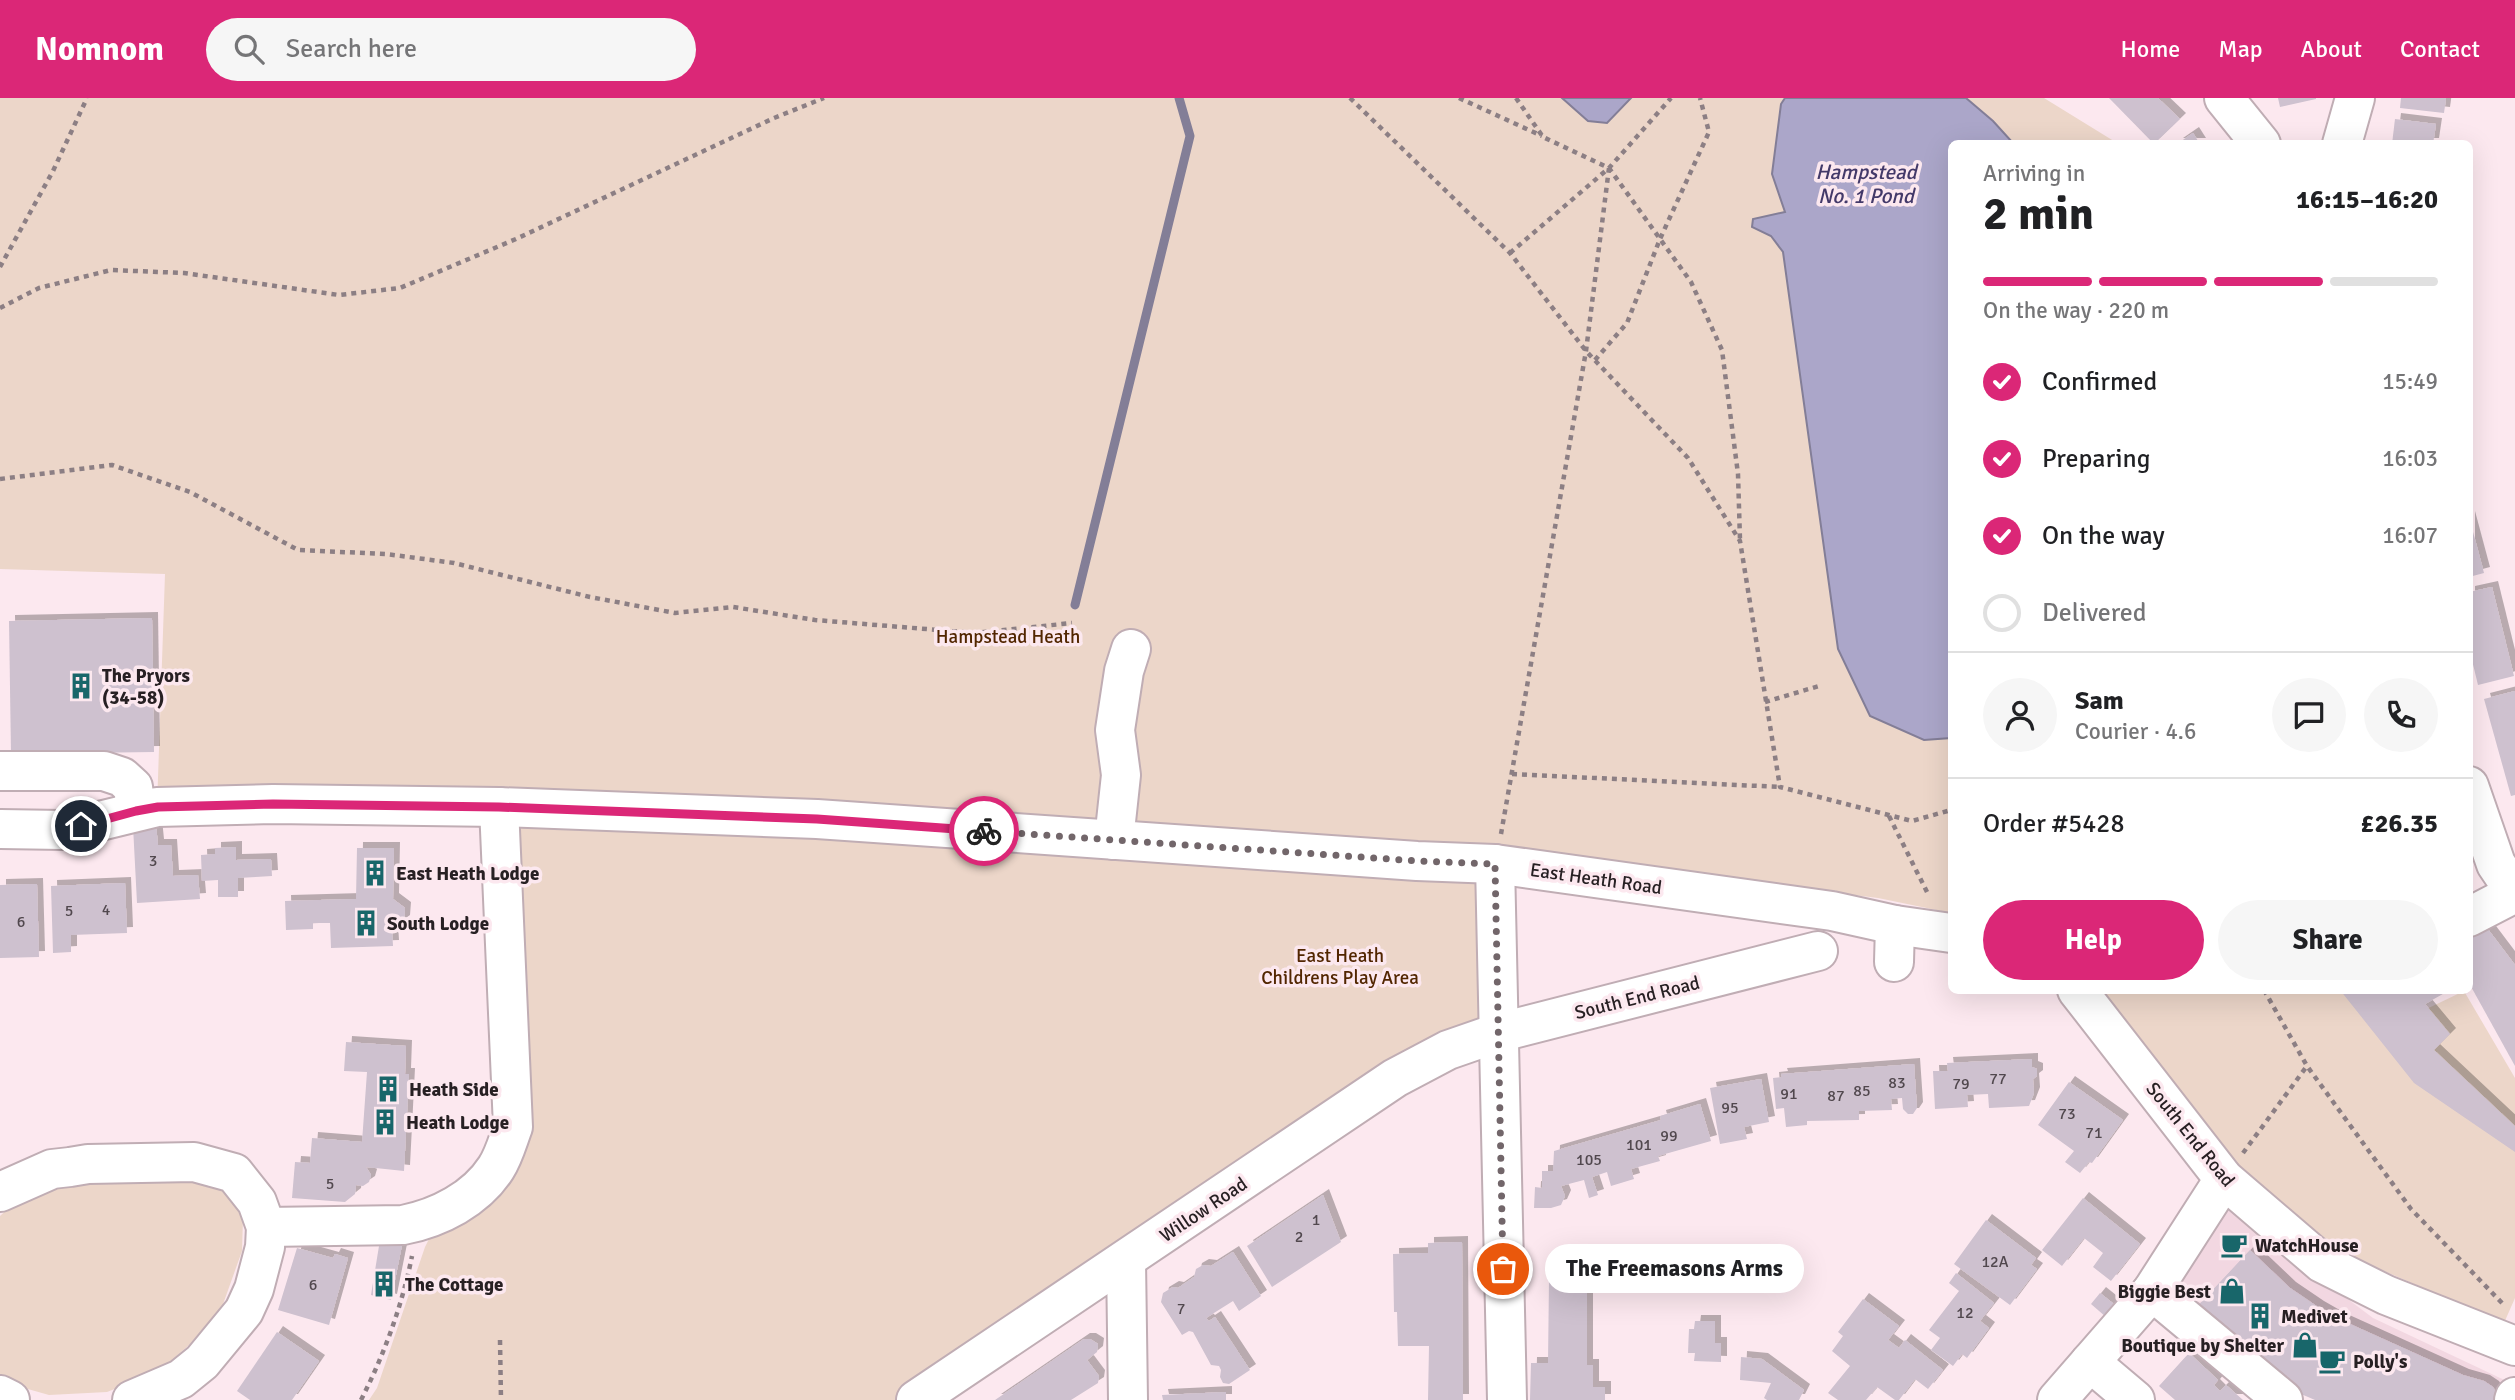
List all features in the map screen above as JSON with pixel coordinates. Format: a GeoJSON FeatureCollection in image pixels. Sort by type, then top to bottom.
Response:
{"type":"FeatureCollection","features":[{"type":"Feature","properties":{"kind":"street"},"geometry":{"type":"LineString","coordinates":[[2224,98],[2258,140]]}},
{"type":"Feature","properties":{"kind":"street"},"geometry":{"type":"LineString","coordinates":[[2343,140],[2355,98]]}},
{"type":"Feature","properties":{"kind":"street"},"geometry":{"type":"LineString","coordinates":[[1114,840],[1121,775],[1115,730],[1124,671],[1131,649]]}},
{"type":"Feature","properties":{"kind":"street"},"geometry":{"type":"LineString","coordinates":[[0,771],[104,771],[122,777],[133,788],[136,811]]}},
{"type":"Feature","properties":{"kind":"street"},"geometry":{"type":"LineString","coordinates":[[2473,798],[2496,864],[2515,892],[2473,915]]}},
{"type":"Feature","properties":{"kind":"street","name":"East Heath Road"},"geometry":{"type":"LineString","coordinates":[[0,828],[63,830],[158,807],[273,804],[499,807],[817,819],[1418,861],[1495,864],[1832,911],[1895,943],[1944,932]]}},
{"type":"Feature","properties":{"kind":"street"},"geometry":{"type":"LineString","coordinates":[[266,1227],[404,1225],[419,1222],[442,1213],[478,1191],[497,1167],[513,1127],[499,807]]}},
{"type":"Feature","properties":{"kind":"street"},"geometry":{"type":"LineString","coordinates":[[1495,864],[1507,1400]]}},
{"type":"Feature","properties":{"kind":"street","name":"South End Road"},"geometry":{"type":"LineString","coordinates":[[1497,1033],[1818,951]]}},
{"type":"Feature","properties":{"kind":"street","name":"South End Road"},"geometry":{"type":"LineString","coordinates":[[2080,994],[2224,1179],[2322,1263],[2386,1296],[2512,1328]]}},
{"type":"Feature","properties":{"kind":"street","name":"Willow Road"},"geometry":{"type":"LineString","coordinates":[[916,1400],[1395,1078],[1448,1050],[1497,1033]]}},
{"type":"Feature","properties":{"kind":"street"},"geometry":{"type":"LineString","coordinates":[[0,1192],[52,1170],[88,1164],[194,1162],[234,1173],[257,1202],[266,1227],[265,1247],[254,1289],[244,1311],[202,1362],[181,1379],[132,1400]]}},
{"type":"Feature","properties":{"kind":"street"},"geometry":{"type":"LineString","coordinates":[[2057,1400],[2152,1291],[2224,1179]]}},
{"type":"Feature","properties":{"kind":"street"},"geometry":{"type":"LineString","coordinates":[[1126,1261],[1128,1400]]}},
{"type":"Feature","properties":{"kind":"street"},"geometry":{"type":"LineString","coordinates":[[2152,1291],[2283,1400]]}},
{"type":"Feature","properties":{"kind":"street"},"geometry":{"type":"LineString","coordinates":[[2090,1362],[2135,1400]]}},
{"type":"Feature","properties":{"kind":"street"},"geometry":{"type":"LineString","coordinates":[[0,1395],[10,1400]]}},
{"type":"Feature","properties":{"kind":"path"},"geometry":{"type":"LineString","coordinates":[[0,267],[53,171],[87,98]]}},
{"type":"Feature","properties":{"kind":"path"},"geometry":{"type":"LineString","coordinates":[[0,308],[39,288],[111,270],[184,273],[339,295],[400,288],[516,239],[774,118],[824,98]]}},
{"type":"Feature","properties":{"kind":"path"},"geometry":{"type":"LineString","coordinates":[[1350,98],[1510,253],[1586,351],[1688,457],[1740,541]]}},
{"type":"Feature","properties":{"kind":"path"},"geometry":{"type":"LineString","coordinates":[[1459,98],[1609,168],[1691,282],[1722,350],[1738,474],[1740,541],[1780,787]]}},
{"type":"Feature","properties":{"kind":"path"},"geometry":{"type":"LineString","coordinates":[[1516,98],[1543,137]]}},
{"type":"Feature","properties":{"kind":"path"},"geometry":{"type":"LineString","coordinates":[[1510,253],[1609,168],[1671,98]]}},
{"type":"Feature","properties":{"kind":"path"},"geometry":{"type":"LineString","coordinates":[[1595,360],[1627,324],[1660,239],[1709,132],[1700,98]]}},
{"type":"Feature","properties":{"kind":"path"},"geometry":{"type":"LineString","coordinates":[[1495,864],[1586,351],[1609,168]]}},
{"type":"Feature","properties":{"kind":"path"},"geometry":{"type":"LineString","coordinates":[[0,480],[112,465],[190,492],[298,550],[386,554],[454,563],[590,597],[675,613],[733,607],[815,620],[975,632],[1072,623]]}},
{"type":"Feature","properties":{"kind":"path"},"geometry":{"type":"LineString","coordinates":[[1765,702],[1819,686]]}},
{"type":"Feature","properties":{"kind":"path"},"geometry":{"type":"LineString","coordinates":[[1512,774],[1780,787],[1912,821],[1948,811]]}},
{"type":"Feature","properties":{"kind":"path"},"geometry":{"type":"LineString","coordinates":[[1889,815],[1944,932]]}},
{"type":"Feature","properties":{"kind":"path"},"geometry":{"type":"LineString","coordinates":[[2266,994],[2307,1066],[2411,1209],[2512,1328]]}},
{"type":"Feature","properties":{"kind":"path"},"geometry":{"type":"LineString","coordinates":[[2224,1179],[2307,1066]]}},
{"type":"Feature","properties":{"kind":"path"},"geometry":{"type":"LineString","coordinates":[[361,1400],[380,1363],[407,1282],[419,1222]]}},
{"type":"Feature","properties":{"kind":"path"},"geometry":{"type":"LineString","coordinates":[[500,1340],[501,1400]]}},
{"type":"Feature","properties":{"kind":"shaded area"},"geometry":{"type":"Polygon","coordinates":[[[2217,1201],[2373,1318],[2515,1385],[2515,1400],[2321,1400],[2149,1280],[2217,1201]]]}},
{"type":"Feature","properties":{"kind":"green space","name":"Hampstead Heath"},"geometry":{"type":"Polygon","coordinates":[[[0,98],[2044,98],[2112,140],[1948,140],[1948,912],[1878,898],[1507,852],[1497,1033],[916,1400],[369,1400],[377,1388],[425,1247],[442,1213],[497,1167],[499,807],[157,807],[165,574],[0,569],[0,98]]]}},
{"type":"Feature","properties":{"kind":"green space"},"geometry":{"type":"Polygon","coordinates":[[[2099,994],[2360,994],[2389,1027],[2458,994],[2466,994],[2515,1078],[2515,1298],[2504,1323],[2331,1248],[2244,1175],[2099,994]]]}},
{"type":"Feature","properties":{"kind":"green space"},"geometry":{"type":"Polygon","coordinates":[[[184,1173],[224,1188],[243,1218],[242,1251],[222,1307],[189,1345],[160,1371],[107,1392],[49,1395],[3,1382],[0,1379],[0,1216],[18,1202],[63,1186],[112,1178],[184,1173]]]}},
{"type":"Feature","properties":{"kind":"water"},"geometry":{"type":"Polygon","coordinates":[[[1562,98],[1631,98],[1607,123],[1588,121],[1562,98]]]}},
{"type":"Feature","properties":{"kind":"water","name":"Hampstead No. 1 Pond"},"geometry":{"type":"Polygon","coordinates":[[[1785,98],[1966,98],[2010,140],[1948,140],[1948,738],[1924,740],[1870,716],[1838,649],[1783,252],[1771,236],[1752,227],[1753,219],[1785,212],[1772,174],[1781,104],[1785,98]]]}},
{"type":"Feature","properties":{"kind":"building"},"geometry":{"type":"Polygon","coordinates":[[[2109,98],[2158,98],[2180,119],[2158,140],[2150,140],[2109,98]]]}},
{"type":"Feature","properties":{"kind":"building"},"geometry":{"type":"Polygon","coordinates":[[[2278,98],[2316,98],[2316,99],[2280,107],[2278,98]]]}},
{"type":"Feature","properties":{"kind":"building"},"geometry":{"type":"Polygon","coordinates":[[[2401,98],[2446,98],[2444,113],[2400,108],[2401,98]]]}},
{"type":"Feature","properties":{"kind":"building"},"geometry":{"type":"Polygon","coordinates":[[[2395,119],[2436,124],[2434,140],[2392,140],[2395,119]]]}},
{"type":"Feature","properties":{"kind":"building"},"geometry":{"type":"Polygon","coordinates":[[[2193,133],[2197,140],[2183,140],[2193,133]]]}},
{"type":"Feature","properties":{"kind":"building"},"geometry":{"type":"Polygon","coordinates":[[[2473,532],[2484,573],[2473,576],[2473,532]]]}},
{"type":"Feature","properties":{"kind":"building"},"geometry":{"type":"Polygon","coordinates":[[[2492,587],[2514,676],[2478,685],[2473,664],[2473,591],[2492,587]]]}},
{"type":"Feature","properties":{"kind":"building","name":"The Pryors (34-58)"},"geometry":{"type":"Polygon","coordinates":[[[152,618],[154,752],[11,754],[9,621],[152,618]]]}},
{"type":"Feature","properties":{"kind":"building"},"geometry":{"type":"Polygon","coordinates":[[[2515,691],[2515,795],[2511,796],[2484,699],[2515,691]]]}},
{"type":"Feature","properties":{"kind":"building"},"geometry":{"type":"Polygon","coordinates":[[[156,825],[158,845],[171,845],[173,876],[198,875],[200,899],[137,903],[133,826],[156,825]]]}},
{"type":"Feature","properties":{"kind":"building"},"geometry":{"type":"Polygon","coordinates":[[[236,847],[236,860],[271,859],[272,876],[238,878],[238,897],[218,897],[218,880],[202,881],[201,855],[215,854],[215,848],[236,847]]]}},
{"type":"Feature","properties":{"kind":"building","name":"South Lodge"},"geometry":{"type":"Polygon","coordinates":[[[357,848],[394,848],[393,899],[405,908],[404,921],[392,930],[393,946],[331,948],[330,923],[313,923],[313,929],[286,930],[285,901],[356,899],[357,848]]]}},
{"type":"Feature","properties":{"kind":"building"},"geometry":{"type":"Polygon","coordinates":[[[125,883],[127,933],[71,935],[71,952],[53,953],[51,886],[125,883]]]}},
{"type":"Feature","properties":{"kind":"building"},"geometry":{"type":"Polygon","coordinates":[[[37,884],[39,957],[0,958],[0,885],[37,884]]]}},
{"type":"Feature","properties":{"kind":"building"},"geometry":{"type":"Polygon","coordinates":[[[2481,920],[2515,965],[2515,1066],[2473,990],[2473,924],[2481,920]]]}},
{"type":"Feature","properties":{"kind":"building"},"geometry":{"type":"Polygon","coordinates":[[[2343,994],[2443,994],[2425,1004],[2450,1034],[2434,1050],[2515,1126],[2515,1152],[2414,1083],[2343,994]]]}},
{"type":"Feature","properties":{"kind":"building"},"geometry":{"type":"Polygon","coordinates":[[[346,1042],[406,1046],[405,1074],[409,1074],[404,1171],[366,1167],[371,1175],[369,1182],[363,1186],[356,1185],[355,1194],[345,1202],[292,1198],[295,1162],[310,1163],[312,1138],[362,1142],[367,1072],[344,1071],[346,1042]]]}},
{"type":"Feature","properties":{"kind":"building"},"geometry":{"type":"Polygon","coordinates":[[[2032,1059],[2032,1067],[2037,1069],[2037,1076],[2033,1079],[2034,1093],[2029,1106],[1989,1108],[1988,1094],[1967,1095],[1968,1107],[1935,1109],[1933,1071],[1948,1071],[1947,1063],[2032,1059]]]}},
{"type":"Feature","properties":{"kind":"building"},"geometry":{"type":"Polygon","coordinates":[[[1914,1064],[1917,1108],[1913,1114],[1908,1114],[1903,1109],[1902,1098],[1891,1099],[1892,1110],[1859,1111],[1859,1120],[1807,1121],[1807,1125],[1786,1127],[1784,1108],[1776,1109],[1773,1078],[1782,1077],[1781,1074],[1914,1064]]]}},
{"type":"Feature","properties":{"kind":"building"},"geometry":{"type":"Polygon","coordinates":[[[1761,1079],[1769,1122],[1744,1127],[1747,1139],[1720,1144],[1710,1088],[1761,1079]]]}},
{"type":"Feature","properties":{"kind":"building"},"geometry":{"type":"Polygon","coordinates":[[[2069,1082],[2123,1120],[2092,1163],[2089,1162],[2080,1173],[2065,1162],[2074,1151],[2038,1125],[2069,1082]]]}},
{"type":"Feature","properties":{"kind":"building"},"geometry":{"type":"Polygon","coordinates":[[[1700,1104],[1711,1141],[1658,1156],[1660,1161],[1631,1169],[1634,1179],[1611,1186],[1607,1172],[1592,1177],[1598,1195],[1589,1198],[1584,1180],[1561,1186],[1565,1196],[1561,1205],[1534,1208],[1535,1187],[1542,1188],[1542,1171],[1553,1171],[1554,1151],[1661,1120],[1660,1116],[1700,1104]]]}},
{"type":"Feature","properties":{"kind":"building"},"geometry":{"type":"Polygon","coordinates":[[[1323,1195],[1341,1242],[1272,1287],[1247,1246],[1323,1195]]]}},
{"type":"Feature","properties":{"kind":"building"},"geometry":{"type":"Polygon","coordinates":[[[2083,1198],[2140,1244],[2111,1281],[2093,1267],[2103,1253],[2084,1238],[2062,1266],[2042,1250],[2083,1198]]]}},
{"type":"Feature","properties":{"kind":"building"},"geometry":{"type":"Polygon","coordinates":[[[1986,1220],[2036,1258],[2031,1265],[2037,1269],[2010,1305],[1954,1264],[1986,1220]]]}},
{"type":"Feature","properties":{"kind":"building"},"geometry":{"type":"Polygon","coordinates":[[[1462,1242],[1463,1400],[1428,1400],[1429,1346],[1398,1346],[1397,1312],[1394,1312],[1393,1254],[1428,1253],[1428,1243],[1462,1242]]]}},
{"type":"Feature","properties":{"kind":"building","name":"The Cottage"},"geometry":{"type":"Polygon","coordinates":[[[402,1245],[391,1300],[371,1295],[379,1246],[402,1245]]]}},
{"type":"Feature","properties":{"kind":"building"},"geometry":{"type":"Polygon","coordinates":[[[297,1248],[333,1258],[335,1254],[348,1258],[329,1325],[278,1310],[297,1248]]]}},
{"type":"Feature","properties":{"kind":"building"},"geometry":{"type":"Polygon","coordinates":[[[2250,1250],[2290,1288],[2318,1307],[2463,1375],[2484,1381],[2493,1387],[2498,1400],[2315,1400],[2294,1391],[2193,1311],[2250,1250]]]}},
{"type":"Feature","properties":{"kind":"building"},"geometry":{"type":"Polygon","coordinates":[[[1233,1252],[1261,1296],[1239,1311],[1233,1301],[1206,1318],[1209,1321],[1215,1317],[1250,1370],[1229,1384],[1223,1383],[1219,1366],[1211,1365],[1193,1332],[1182,1335],[1161,1302],[1163,1293],[1173,1287],[1178,1288],[1194,1277],[1196,1269],[1203,1265],[1211,1266],[1233,1252]]]}},
{"type":"Feature","properties":{"kind":"building"},"geometry":{"type":"Polygon","coordinates":[[[1956,1273],[1994,1303],[1980,1321],[1989,1328],[1967,1358],[1962,1354],[1953,1366],[1931,1350],[1940,1338],[1929,1330],[1959,1291],[1949,1283],[1956,1273]]]}},
{"type":"Feature","properties":{"kind":"building"},"geometry":{"type":"Polygon","coordinates":[[[1549,1279],[1587,1279],[1587,1365],[1593,1365],[1593,1387],[1605,1387],[1605,1400],[1530,1400],[1531,1363],[1548,1363],[1549,1279]]]}},
{"type":"Feature","properties":{"kind":"building"},"geometry":{"type":"Polygon","coordinates":[[[2100,1293],[2115,1305],[2106,1317],[2091,1304],[2100,1293]]]}},
{"type":"Feature","properties":{"kind":"building"},"geometry":{"type":"Polygon","coordinates":[[[1863,1299],[1899,1326],[1888,1340],[1899,1348],[1905,1340],[1943,1370],[1928,1389],[1915,1379],[1899,1400],[1877,1387],[1866,1400],[1838,1400],[1828,1393],[1850,1366],[1832,1351],[1843,1336],[1838,1332],[1863,1299]]]}},
{"type":"Feature","properties":{"kind":"building"},"geometry":{"type":"Polygon","coordinates":[[[1695,1321],[1715,1321],[1715,1343],[1721,1343],[1721,1362],[1694,1361],[1695,1353],[1688,1353],[1689,1329],[1694,1329],[1695,1321]]]}},
{"type":"Feature","properties":{"kind":"building"},"geometry":{"type":"Polygon","coordinates":[[[277,1332],[319,1361],[292,1400],[250,1400],[237,1391],[277,1332]]]}},
{"type":"Feature","properties":{"kind":"building"},"geometry":{"type":"Polygon","coordinates":[[[1084,1339],[1098,1344],[1097,1352],[1087,1360],[1099,1376],[1098,1383],[1071,1400],[995,1400],[1084,1339]]]}},
{"type":"Feature","properties":{"kind":"building"},"geometry":{"type":"Polygon","coordinates":[[[2189,1353],[2218,1380],[2214,1385],[2220,1391],[2226,1385],[2243,1400],[2175,1400],[2159,1386],[2189,1353]]]}},
{"type":"Feature","properties":{"kind":"building"},"geometry":{"type":"Polygon","coordinates":[[[1741,1357],[1762,1359],[1804,1390],[1799,1400],[1764,1398],[1771,1383],[1740,1380],[1741,1357]]]}},
{"type":"Feature","properties":{"kind":"building"},"geometry":{"type":"Polygon","coordinates":[[[1226,1392],[1226,1400],[1163,1400],[1162,1395],[1226,1392]]]}},
{"type":"Feature","properties":{"kind":"waterway"},"geometry":{"type":"LineString","coordinates":[[1075,605],[1190,136],[1179,98]]}},
{"type":"Feature","properties":{"kind":"way so far"},"geometry":{"type":"LineString","coordinates":[[984,831],[1495,864],[1503,1269]]}},
{"type":"Feature","properties":{"kind":"place","name":"The Pryors (34-58)"},"geometry":{"type":"Point","coordinates":[81,686]}},
{"type":"Feature","properties":{"kind":"place","name":"East Heath Lodge"},"geometry":{"type":"Point","coordinates":[375,873]}},
{"type":"Feature","properties":{"kind":"place","name":"South Lodge"},"geometry":{"type":"Point","coordinates":[366,923]}},
{"type":"Feature","properties":{"kind":"place","name":"Heath Side"},"geometry":{"type":"Point","coordinates":[388,1089]}},
{"type":"Feature","properties":{"kind":"place","name":"Heath Lodge"},"geometry":{"type":"Point","coordinates":[385,1122]}},
{"type":"Feature","properties":{"kind":"place","name":"WatchHouse"},"geometry":{"type":"Point","coordinates":[2234,1245]}},
{"type":"Feature","properties":{"kind":"place","name":"The Freemasons Arms"},"geometry":{"type":"Point","coordinates":[1503,1269]}},
{"type":"Feature","properties":{"kind":"place","name":"The Cottage"},"geometry":{"type":"Point","coordinates":[384,1284]}},
{"type":"Feature","properties":{"kind":"place","name":"Biggie Best"},"geometry":{"type":"Point","coordinates":[2232,1291]}},
{"type":"Feature","properties":{"kind":"place","name":"Medivet"},"geometry":{"type":"Point","coordinates":[2260,1316]}},
{"type":"Feature","properties":{"kind":"place","name":"Boutique by Shelter"},"geometry":{"type":"Point","coordinates":[2305,1345]}},
{"type":"Feature","properties":{"kind":"place","name":"Polly's"},"geometry":{"type":"Point","coordinates":[2332,1361]}},
{"type":"Feature","properties":{"kind":"route"},"geometry":{"type":"LineString","coordinates":[[81,826],[158,807],[273,804],[499,807],[817,819],[984,831]]}},
{"type":"Feature","properties":{"kind":"park label","name":"East Heath Childrens Play Area"},"geometry":{"type":"Point","coordinates":[1340,966]}}]}
